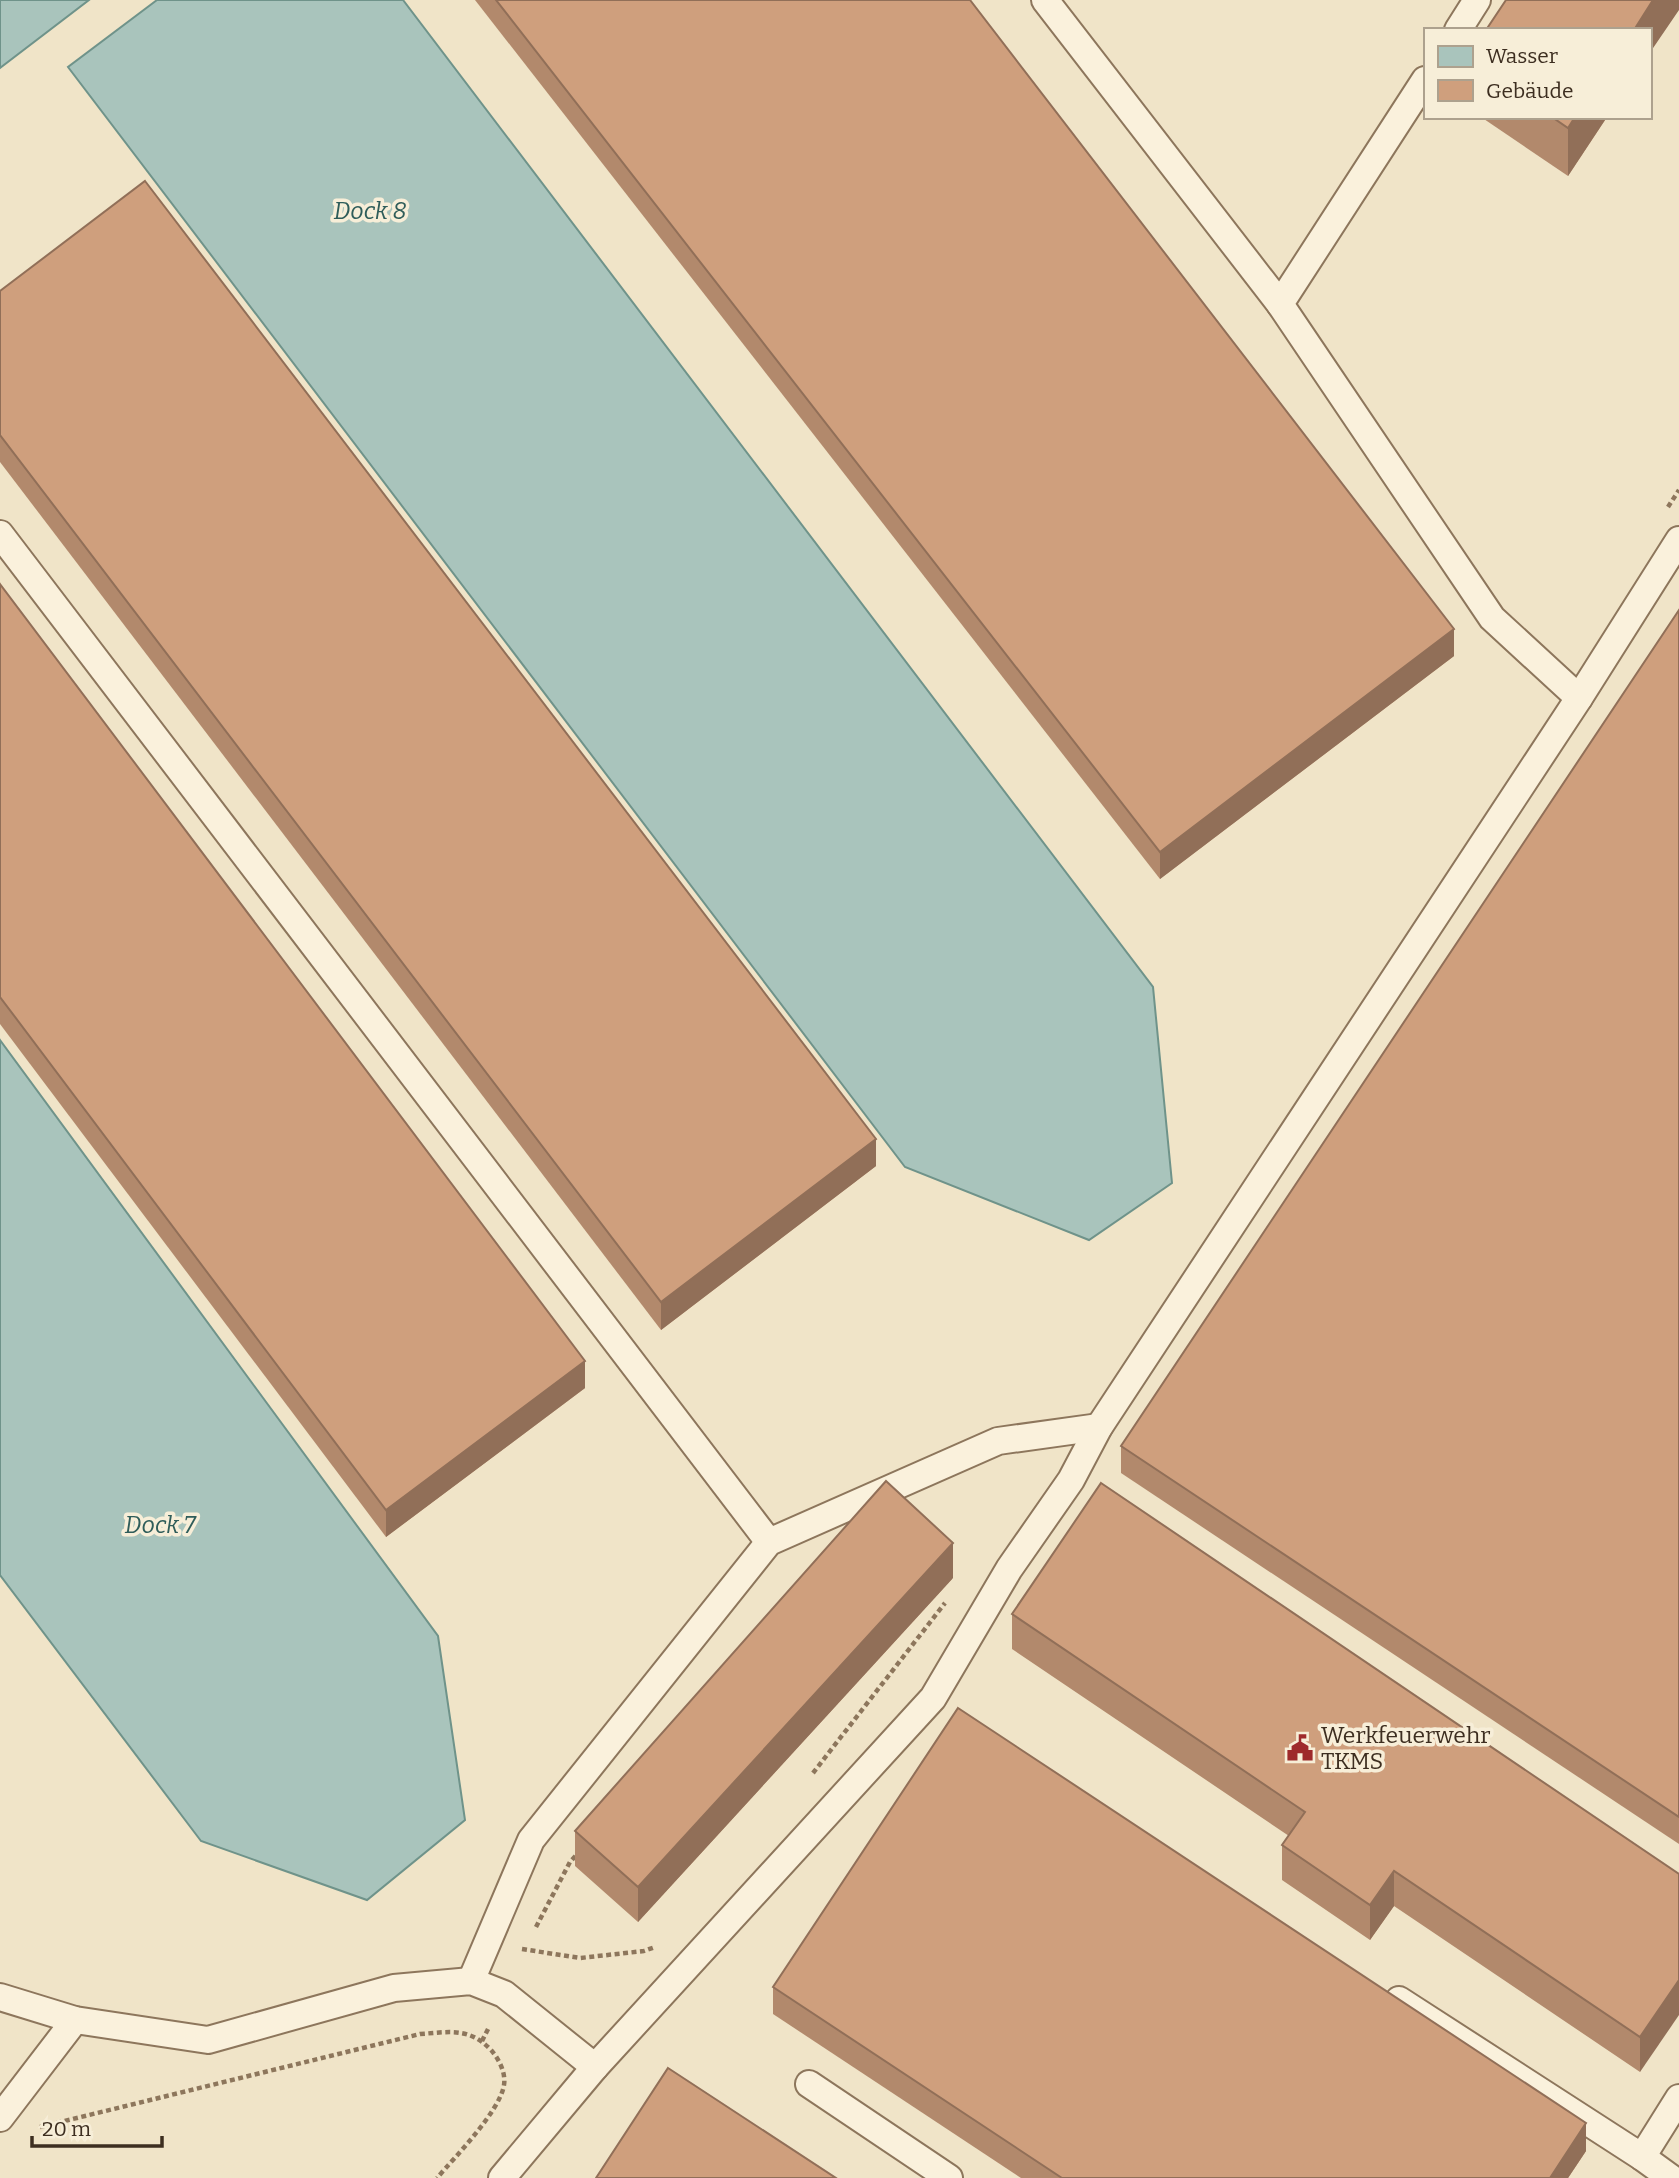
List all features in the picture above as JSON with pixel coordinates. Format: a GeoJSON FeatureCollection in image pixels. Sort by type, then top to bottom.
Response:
{"type":"FeatureCollection","features":[{"type":"Feature","properties":{"kind":"lane"},"geometry":{"type":"LineString","coordinates":[[1045,0],[1280,304],[1492,618],[1579,698]]}},
{"type":"Feature","properties":{"kind":"lane"},"geometry":{"type":"LineString","coordinates":[[1459,28],[1477,0]]}},
{"type":"Feature","properties":{"kind":"lane"},"geometry":{"type":"LineString","coordinates":[[1280,304],[1424,82]]}},
{"type":"Feature","properties":{"kind":"lane"},"geometry":{"type":"LineString","coordinates":[[0,534],[769,1542]]}},
{"type":"Feature","properties":{"kind":"lane"},"geometry":{"type":"LineString","coordinates":[[502,2178],[595,2067],[942,1704],[1009,1569],[1080,1486],[1099,1427],[1579,698],[1679,540]]}},
{"type":"Feature","properties":{"kind":"lane"},"geometry":{"type":"LineString","coordinates":[[471,1981],[531,1840],[769,1542],[998,1441],[1099,1427]]}},
{"type":"Feature","properties":{"kind":"lane"},"geometry":{"type":"LineString","coordinates":[[0,1997],[75,2020],[208,2040],[394,1988],[471,1981],[504,1994],[595,2067]]}},
{"type":"Feature","properties":{"kind":"lane"},"geometry":{"type":"LineString","coordinates":[[1384,1990],[1671,2178]]}},
{"type":"Feature","properties":{"kind":"lane"},"geometry":{"type":"LineString","coordinates":[[0,2118],[75,2020]]}},
{"type":"Feature","properties":{"kind":"lane"},"geometry":{"type":"LineString","coordinates":[[809,2084],[948,2178]]}},
{"type":"Feature","properties":{"kind":"lane"},"geometry":{"type":"LineString","coordinates":[[1642,2157],[1679,2098]]}},
{"type":"Feature","properties":{"kind":"path"},"geometry":{"type":"LineString","coordinates":[[1664,513],[1679,490]]}},
{"type":"Feature","properties":{"kind":"path"},"geometry":{"type":"LineString","coordinates":[[482,2041],[524,1949],[570,1862],[579,1852]]}},
{"type":"Feature","properties":{"kind":"path"},"geometry":{"type":"LineString","coordinates":[[0,2118],[18,2133],[420,2034],[458,2031],[482,2041],[499,2059],[504,2084],[494,2107],[437,2178]]}},
{"type":"Feature","properties":{"kind":"water"},"geometry":{"type":"Polygon","coordinates":[[[0,0],[89,0],[0,68],[0,0]]]}},
{"type":"Feature","properties":{"kind":"water","name":"Dock 8"},"geometry":{"type":"Polygon","coordinates":[[[157,0],[403,0],[1153,987],[1172,1183],[1089,1240],[905,1167],[68,67],[157,0]]]}},
{"type":"Feature","properties":{"kind":"water","name":"Dock 7"},"geometry":{"type":"Polygon","coordinates":[[[0,1040],[438,1636],[465,1820],[367,1900],[201,1841],[0,1575],[0,1040]]]}},
{"type":"Feature","properties":{"kind":"building"},"geometry":{"type":"Polygon","coordinates":[[[496,0],[970,0],[1454,629],[1160,852],[496,0]]]}},
{"type":"Feature","properties":{"kind":"building"},"geometry":{"type":"Polygon","coordinates":[[[1506,0],[1653,0],[1635,28],[1487,28],[1506,0]]]}},
{"type":"Feature","properties":{"kind":"building"},"geometry":{"type":"Polygon","coordinates":[[[1555,119],[1574,119],[1568,128],[1555,119]]]}},
{"type":"Feature","properties":{"kind":"building"},"geometry":{"type":"Polygon","coordinates":[[[145,181],[876,1139],[661,1302],[0,435],[0,291],[145,181]]]}},
{"type":"Feature","properties":{"kind":"building"},"geometry":{"type":"Polygon","coordinates":[[[0,584],[585,1361],[386,1510],[0,997],[0,584]]]}},
{"type":"Feature","properties":{"kind":"building"},"geometry":{"type":"Polygon","coordinates":[[[1679,610],[1679,1817],[1121,1446],[1679,610]]]}},
{"type":"Feature","properties":{"kind":"building"},"geometry":{"type":"Polygon","coordinates":[[[886,1481],[953,1543],[638,1887],[575,1831],[886,1481]]]}},
{"type":"Feature","properties":{"kind":"building","name":"Werkfeuerwehr TKMS"},"geometry":{"type":"Polygon","coordinates":[[[1101,1483],[1679,1874],[1679,1980],[1640,2037],[1394,1871],[1370,1905],[1282,1845],[1305,1812],[1012,1614],[1101,1483]]]}},
{"type":"Feature","properties":{"kind":"building"},"geometry":{"type":"Polygon","coordinates":[[[958,1708],[1586,2123],[1550,2178],[1062,2178],[773,1987],[958,1708]]]}},
{"type":"Feature","properties":{"kind":"building"},"geometry":{"type":"Polygon","coordinates":[[[668,2068],[836,2178],[596,2178],[668,2068]]]}},
{"type":"Feature","properties":{"kind":"place","name":"Werkfeuerwehr TKMS"},"geometry":{"type":"Point","coordinates":[1300,1748]}}]}
